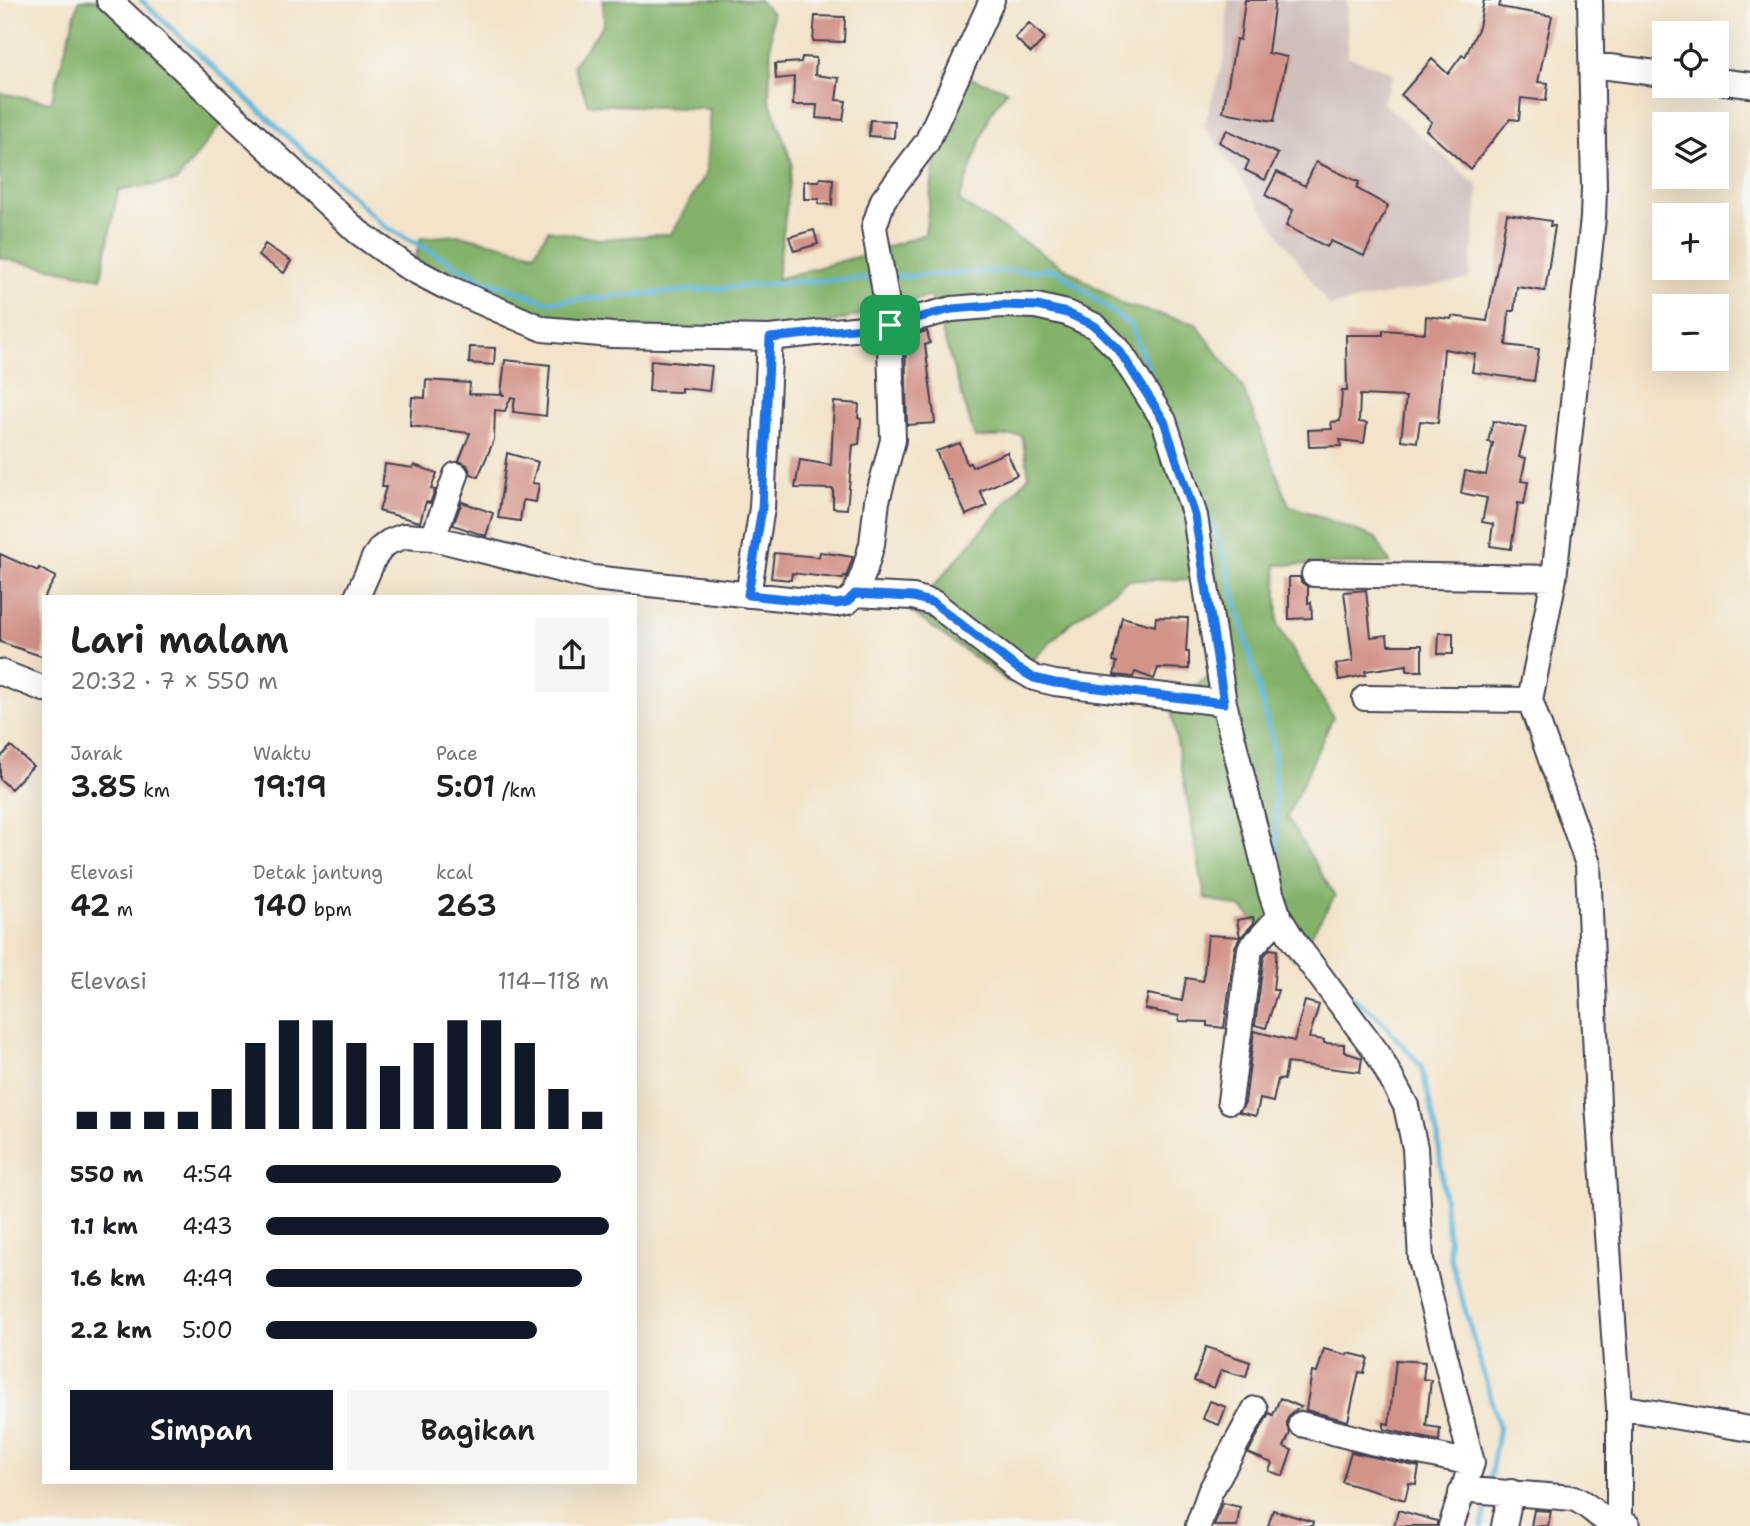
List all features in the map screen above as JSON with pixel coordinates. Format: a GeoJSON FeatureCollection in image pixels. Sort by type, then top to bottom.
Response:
{"type":"FeatureCollection","features":[{"type":"Feature","properties":{"kind":"street"},"geometry":{"type":"LineString","coordinates":[[109,0],[358,232],[406,267],[543,329],[612,335],[770,338],[952,309],[1002,305],[1037,306],[1067,313],[1095,326],[1119,350],[1164,421],[1195,516],[1224,703],[1279,917],[1293,940],[1378,1054],[1406,1106],[1415,1148],[1421,1259],[1472,1462],[1466,1492],[1451,1526]]}},
{"type":"Feature","properties":{"kind":"street"},"geometry":{"type":"LineString","coordinates":[[359,595],[374,558],[389,541],[404,536],[433,538],[593,578],[836,604],[847,602],[855,594],[872,544],[877,501],[893,440],[889,321],[874,227],[883,200],[927,142],[992,0]]}},
{"type":"Feature","properties":{"kind":"street"},"geometry":{"type":"LineString","coordinates":[[1590,0],[1593,65],[1592,218],[1554,578],[1530,700],[1588,864],[1598,1104],[1619,1407],[1619,1526]]}},
{"type":"Feature","properties":{"kind":"street"},"geometry":{"type":"LineString","coordinates":[[1593,65],[1652,72]]}},
{"type":"Feature","properties":{"kind":"street"},"geometry":{"type":"LineString","coordinates":[[1729,82],[1750,85]]}},
{"type":"Feature","properties":{"kind":"street"},"geometry":{"type":"LineString","coordinates":[[748,595],[762,508],[770,338]]}},
{"type":"Feature","properties":{"kind":"street"},"geometry":{"type":"LineString","coordinates":[[433,538],[456,475]]}},
{"type":"Feature","properties":{"kind":"street"},"geometry":{"type":"LineString","coordinates":[[1314,574],[1554,578]]}},
{"type":"Feature","properties":{"kind":"street"},"geometry":{"type":"LineString","coordinates":[[855,594],[913,597],[934,603],[1017,668],[1034,678],[1055,683],[1224,703]]}},
{"type":"Feature","properties":{"kind":"street"},"geometry":{"type":"LineString","coordinates":[[0,672],[42,688]]}},
{"type":"Feature","properties":{"kind":"street"},"geometry":{"type":"LineString","coordinates":[[1365,698],[1530,700]]}},
{"type":"Feature","properties":{"kind":"street"},"geometry":{"type":"LineString","coordinates":[[1230,1101],[1250,949],[1279,917]]}},
{"type":"Feature","properties":{"kind":"street"},"geometry":{"type":"LineString","coordinates":[[1619,1407],[1750,1429]]}},
{"type":"Feature","properties":{"kind":"street"},"geometry":{"type":"LineString","coordinates":[[1198,1526],[1210,1492],[1255,1409]]}},
{"type":"Feature","properties":{"kind":"street"},"geometry":{"type":"LineString","coordinates":[[1301,1424],[1371,1442],[1472,1462]]}},
{"type":"Feature","properties":{"kind":"street"},"geometry":{"type":"LineString","coordinates":[[1466,1492],[1507,1492],[1573,1498],[1604,1521],[1628,1526]]}},
{"type":"Feature","properties":{"kind":"street"},"geometry":{"type":"LineString","coordinates":[[1504,1526],[1507,1492]]}},
{"type":"Feature","properties":{"kind":"shaded area"},"geometry":{"type":"Polygon","coordinates":[[[1228,0],[1346,0],[1348,56],[1394,73],[1382,102],[1479,187],[1469,279],[1329,306],[1204,126],[1225,55],[1228,0]]]}},
{"type":"Feature","properties":{"kind":"green space"},"geometry":{"type":"Polygon","coordinates":[[[79,0],[99,0],[224,120],[177,181],[118,191],[101,278],[0,258],[0,93],[51,102],[79,0]]]}},
{"type":"Feature","properties":{"kind":"green space"},"geometry":{"type":"Polygon","coordinates":[[[603,0],[759,0],[772,13],[769,98],[792,163],[777,279],[860,256],[925,234],[947,70],[1007,90],[990,114],[959,201],[1124,305],[1196,324],[1242,386],[1289,505],[1376,538],[1390,563],[1276,565],[1278,626],[1333,717],[1287,817],[1335,896],[1295,960],[1242,908],[1205,898],[1170,704],[1231,660],[1218,579],[1128,580],[1070,623],[1010,683],[911,612],[1029,476],[1022,435],[975,438],[931,296],[828,323],[717,346],[567,324],[409,280],[421,238],[460,235],[535,253],[548,230],[599,239],[671,234],[706,173],[710,109],[588,104],[573,65],[604,24],[603,0]]]}},
{"type":"Feature","properties":{"kind":"building"},"geometry":{"type":"Polygon","coordinates":[[[1245,0],[1275,0],[1268,53],[1287,57],[1274,121],[1223,112],[1236,39],[1240,40],[1245,0]]]}},
{"type":"Feature","properties":{"kind":"building"},"geometry":{"type":"Polygon","coordinates":[[[1484,0],[1501,0],[1499,7],[1552,16],[1538,82],[1548,83],[1546,101],[1521,98],[1519,120],[1510,119],[1470,169],[1426,130],[1432,122],[1401,95],[1432,59],[1448,74],[1462,55],[1465,57],[1479,27],[1484,0]]]}},
{"type":"Feature","properties":{"kind":"building"},"geometry":{"type":"Polygon","coordinates":[[[815,16],[845,17],[844,42],[813,41],[815,16]]]}},
{"type":"Feature","properties":{"kind":"building"},"geometry":{"type":"Polygon","coordinates":[[[1029,23],[1045,38],[1031,53],[1015,38],[1029,23]]]}},
{"type":"Feature","properties":{"kind":"building"},"geometry":{"type":"Polygon","coordinates":[[[802,57],[816,58],[815,75],[839,78],[836,100],[846,101],[843,120],[816,118],[817,105],[793,105],[794,77],[776,79],[775,64],[801,62],[802,57]]]}},
{"type":"Feature","properties":{"kind":"building"},"geometry":{"type":"Polygon","coordinates":[[[870,120],[895,121],[894,138],[869,136],[870,120]]]}},
{"type":"Feature","properties":{"kind":"building"},"geometry":{"type":"Polygon","coordinates":[[[1227,130],[1278,154],[1265,180],[1245,170],[1249,161],[1219,142],[1227,130]]]}},
{"type":"Feature","properties":{"kind":"building"},"geometry":{"type":"Polygon","coordinates":[[[1316,162],[1359,182],[1356,188],[1388,206],[1364,256],[1331,241],[1327,247],[1286,226],[1293,210],[1265,195],[1277,172],[1305,186],[1316,162]]]}},
{"type":"Feature","properties":{"kind":"building"},"geometry":{"type":"Polygon","coordinates":[[[820,178],[833,179],[832,205],[818,204],[819,199],[804,199],[804,181],[819,181],[820,178]]]}},
{"type":"Feature","properties":{"kind":"building"},"geometry":{"type":"Polygon","coordinates":[[[1507,214],[1551,221],[1550,226],[1555,226],[1545,291],[1517,287],[1514,311],[1509,311],[1506,345],[1539,349],[1534,381],[1472,372],[1475,354],[1444,349],[1438,423],[1420,421],[1417,442],[1401,440],[1406,397],[1360,395],[1359,422],[1367,423],[1364,443],[1340,440],[1341,446],[1309,447],[1308,430],[1332,429],[1331,422],[1340,421],[1342,391],[1347,391],[1346,335],[1383,335],[1383,330],[1425,333],[1426,316],[1451,319],[1452,316],[1487,321],[1507,214]]]}},
{"type":"Feature","properties":{"kind":"building"},"geometry":{"type":"Polygon","coordinates":[[[814,230],[818,244],[794,251],[789,237],[814,230]]]}},
{"type":"Feature","properties":{"kind":"building"},"geometry":{"type":"Polygon","coordinates":[[[265,244],[291,261],[284,273],[258,256],[265,244]]]}},
{"type":"Feature","properties":{"kind":"building"},"geometry":{"type":"Polygon","coordinates":[[[927,331],[930,343],[925,345],[935,423],[907,425],[905,337],[927,331]]]}},
{"type":"Feature","properties":{"kind":"building"},"geometry":{"type":"Polygon","coordinates":[[[470,347],[495,348],[494,365],[469,363],[470,347]]]}},
{"type":"Feature","properties":{"kind":"building"},"geometry":{"type":"Polygon","coordinates":[[[505,360],[550,365],[546,416],[513,412],[515,398],[511,397],[505,411],[495,410],[494,440],[478,477],[471,474],[467,465],[459,461],[470,433],[410,426],[412,397],[425,398],[426,380],[470,383],[469,394],[505,395],[501,394],[505,360]]]}},
{"type":"Feature","properties":{"kind":"building"},"geometry":{"type":"Polygon","coordinates":[[[651,360],[712,366],[709,391],[681,388],[681,392],[649,391],[651,360]]]}},
{"type":"Feature","properties":{"kind":"building"},"geometry":{"type":"Polygon","coordinates":[[[834,402],[859,404],[858,418],[861,419],[859,444],[853,445],[847,509],[833,508],[833,489],[795,488],[800,460],[831,465],[834,402]]]}},
{"type":"Feature","properties":{"kind":"building"},"geometry":{"type":"Polygon","coordinates":[[[1493,421],[1526,428],[1519,457],[1526,458],[1521,481],[1528,482],[1524,504],[1518,503],[1511,549],[1490,546],[1493,524],[1482,522],[1487,498],[1461,493],[1465,471],[1486,475],[1493,443],[1488,442],[1493,421]]]}},
{"type":"Feature","properties":{"kind":"building"},"geometry":{"type":"Polygon","coordinates":[[[960,443],[967,464],[970,463],[972,467],[1007,452],[1017,475],[980,491],[987,506],[966,515],[936,451],[960,443]]]}},
{"type":"Feature","properties":{"kind":"building"},"geometry":{"type":"Polygon","coordinates":[[[507,453],[538,462],[532,483],[539,484],[536,502],[523,500],[520,521],[498,518],[507,453]]]}},
{"type":"Feature","properties":{"kind":"building"},"geometry":{"type":"Polygon","coordinates":[[[385,464],[413,468],[414,465],[437,473],[431,489],[435,490],[430,503],[426,502],[420,522],[379,511],[386,487],[382,487],[385,464]]]}},
{"type":"Feature","properties":{"kind":"building"},"geometry":{"type":"Polygon","coordinates":[[[462,502],[493,513],[486,536],[453,525],[462,502]]]}},
{"type":"Feature","properties":{"kind":"building"},"geometry":{"type":"Polygon","coordinates":[[[820,552],[853,557],[846,577],[843,579],[792,573],[791,580],[771,578],[774,553],[819,557],[820,552]]]}},
{"type":"Feature","properties":{"kind":"building"},"geometry":{"type":"Polygon","coordinates":[[[0,554],[56,577],[45,595],[42,595],[42,656],[0,642],[0,554]]]}},
{"type":"Feature","properties":{"kind":"building"},"geometry":{"type":"Polygon","coordinates":[[[1289,577],[1300,577],[1301,582],[1308,587],[1312,618],[1289,619],[1289,577]]]}},
{"type":"Feature","properties":{"kind":"building"},"geometry":{"type":"Polygon","coordinates":[[[1366,590],[1371,637],[1387,635],[1388,645],[1422,645],[1422,671],[1407,671],[1407,665],[1365,671],[1366,675],[1339,680],[1336,664],[1353,661],[1344,592],[1366,590]]]}},
{"type":"Feature","properties":{"kind":"building"},"geometry":{"type":"Polygon","coordinates":[[[1122,617],[1155,626],[1156,617],[1188,618],[1186,652],[1189,652],[1189,669],[1158,668],[1154,679],[1135,672],[1133,677],[1114,675],[1117,662],[1113,661],[1122,617]]]}},
{"type":"Feature","properties":{"kind":"building"},"geometry":{"type":"Polygon","coordinates":[[[1439,633],[1453,633],[1453,654],[1438,654],[1439,633]]]}},
{"type":"Feature","properties":{"kind":"building"},"geometry":{"type":"Polygon","coordinates":[[[11,746],[33,766],[11,789],[0,779],[0,758],[11,746]]]}},
{"type":"Feature","properties":{"kind":"building"},"geometry":{"type":"Polygon","coordinates":[[[1253,917],[1254,923],[1235,947],[1224,1028],[1207,1026],[1207,1022],[1179,1021],[1179,1016],[1145,1009],[1148,994],[1182,1001],[1186,978],[1203,981],[1208,935],[1240,937],[1237,920],[1253,917]]]}},
{"type":"Feature","properties":{"kind":"building"},"geometry":{"type":"Polygon","coordinates":[[[1270,949],[1277,950],[1273,990],[1278,990],[1266,1028],[1255,1025],[1264,956],[1270,949]]]}},
{"type":"Feature","properties":{"kind":"building"},"geometry":{"type":"Polygon","coordinates":[[[1305,1001],[1319,1005],[1309,1038],[1324,1040],[1324,1043],[1344,1044],[1344,1052],[1362,1058],[1360,1072],[1287,1063],[1284,1080],[1278,1079],[1273,1102],[1260,1099],[1256,1116],[1239,1112],[1245,1103],[1254,1031],[1294,1041],[1305,1001]]]}},
{"type":"Feature","properties":{"kind":"building"},"geometry":{"type":"Polygon","coordinates":[[[1206,1347],[1250,1362],[1246,1377],[1221,1370],[1214,1388],[1194,1381],[1206,1347]]]}},
{"type":"Feature","properties":{"kind":"building"},"geometry":{"type":"Polygon","coordinates":[[[1324,1349],[1368,1358],[1364,1373],[1359,1372],[1348,1421],[1306,1410],[1312,1372],[1317,1373],[1324,1349]]]}},
{"type":"Feature","properties":{"kind":"building"},"geometry":{"type":"Polygon","coordinates":[[[1396,1360],[1425,1362],[1423,1379],[1431,1380],[1426,1426],[1440,1428],[1439,1441],[1384,1429],[1384,1423],[1389,1424],[1396,1360]]]}},
{"type":"Feature","properties":{"kind":"building"},"geometry":{"type":"Polygon","coordinates":[[[1280,1398],[1301,1407],[1291,1413],[1287,1420],[1290,1433],[1284,1447],[1292,1450],[1283,1476],[1269,1471],[1272,1463],[1248,1453],[1269,1413],[1273,1415],[1280,1398]]]}},
{"type":"Feature","properties":{"kind":"building"},"geometry":{"type":"Polygon","coordinates":[[[1210,1401],[1226,1407],[1219,1425],[1203,1419],[1210,1401]]]}},
{"type":"Feature","properties":{"kind":"building"},"geometry":{"type":"Polygon","coordinates":[[[1351,1452],[1419,1467],[1416,1484],[1409,1483],[1405,1500],[1342,1482],[1351,1452]]]}},
{"type":"Feature","properties":{"kind":"building"},"geometry":{"type":"Polygon","coordinates":[[[1222,1503],[1240,1507],[1237,1526],[1214,1526],[1222,1503]]]}},
{"type":"Feature","properties":{"kind":"building"},"geometry":{"type":"Polygon","coordinates":[[[1273,1510],[1313,1522],[1312,1526],[1268,1526],[1273,1510]]]}},
{"type":"Feature","properties":{"kind":"building"},"geometry":{"type":"Polygon","coordinates":[[[1398,1510],[1437,1521],[1437,1526],[1394,1526],[1398,1510]]]}},
{"type":"Feature","properties":{"kind":"building"},"geometry":{"type":"Polygon","coordinates":[[[1534,1510],[1551,1511],[1548,1526],[1531,1526],[1534,1510]]]}},
{"type":"Feature","properties":{"kind":"waterway"},"geometry":{"type":"LineString","coordinates":[[141,0],[384,226],[480,278],[547,302],[874,278]]}},
{"type":"Feature","properties":{"kind":"waterway"},"geometry":{"type":"LineString","coordinates":[[888,277],[1055,269],[1131,326],[1156,388]]}},
{"type":"Feature","properties":{"kind":"waterway"},"geometry":{"type":"LineString","coordinates":[[1205,507],[1224,555],[1273,744],[1279,879]]}},
{"type":"Feature","properties":{"kind":"waterway"},"geometry":{"type":"LineString","coordinates":[[1345,992],[1377,1016],[1421,1066],[1438,1137],[1450,1257],[1499,1427],[1489,1485]]}},
{"type":"Feature","properties":{"kind":"waterway"},"geometry":{"type":"LineString","coordinates":[[1482,1526],[1487,1498]]}},
{"type":"Feature","properties":{"kind":"route"},"geometry":{"type":"LineString","coordinates":[[1002,305],[1037,306],[1067,313],[1095,326],[1119,350],[1164,421],[1195,516],[1224,703],[1055,683],[1034,678],[1017,668],[934,603],[913,597],[855,594],[847,602],[836,604],[748,595],[762,508],[770,338],[890,325],[952,309],[1002,305]]}}]}
